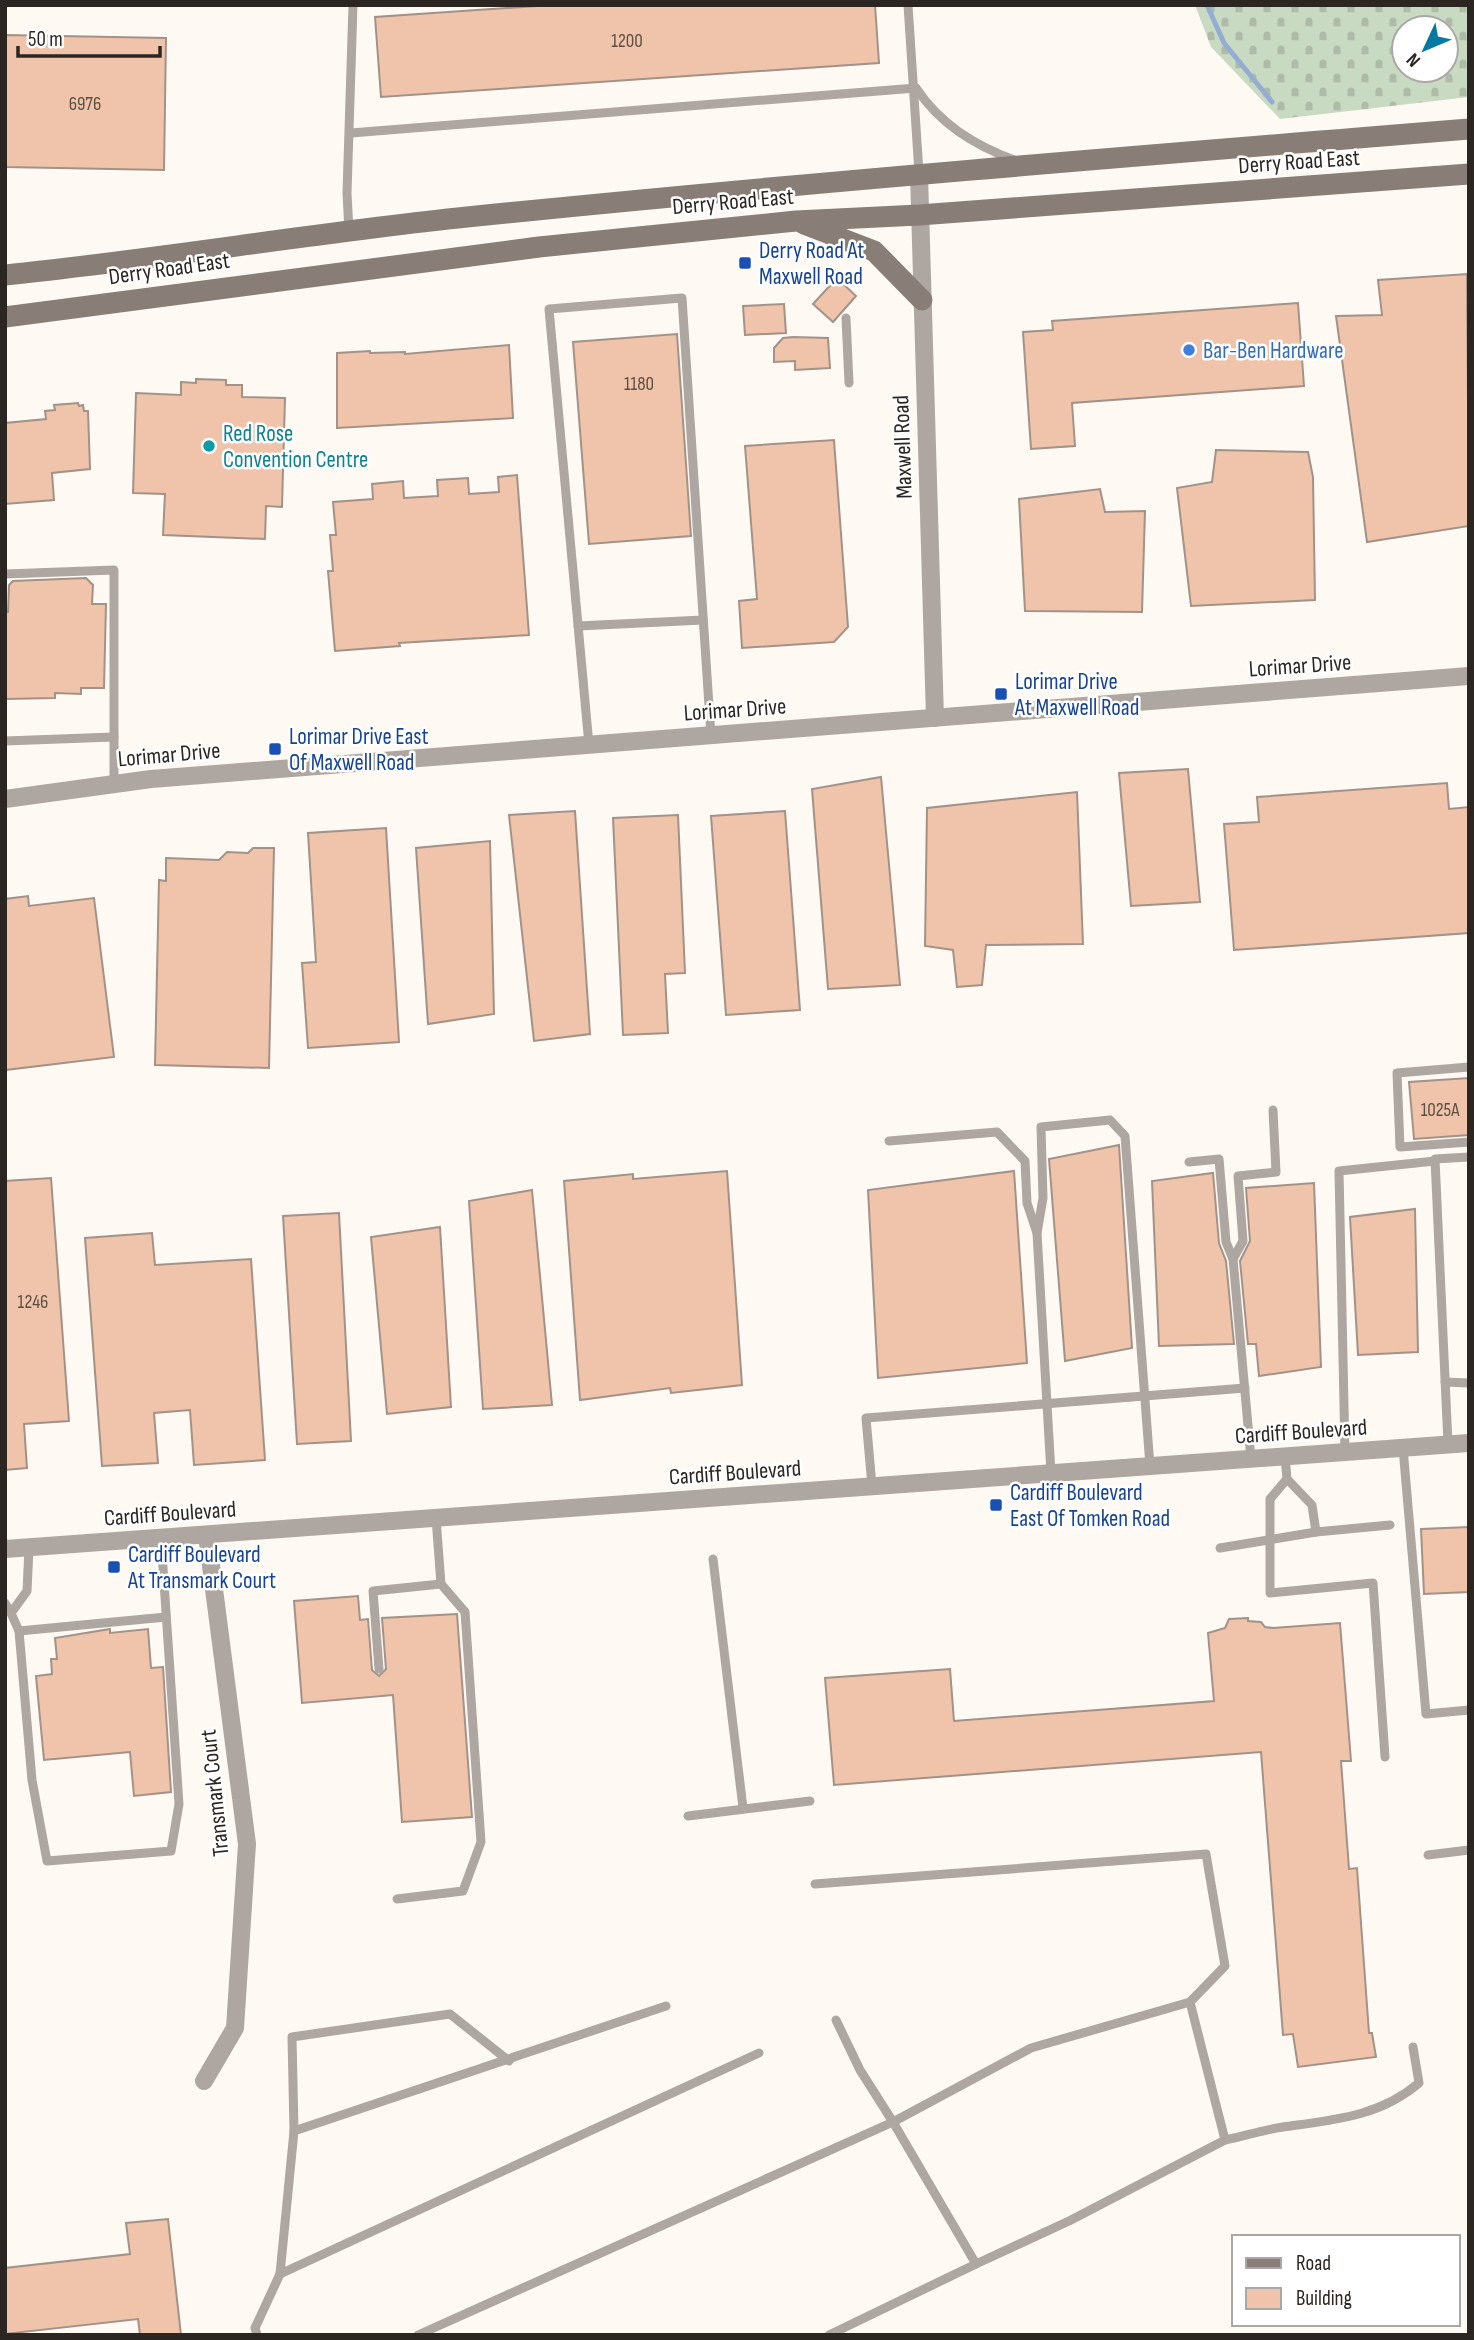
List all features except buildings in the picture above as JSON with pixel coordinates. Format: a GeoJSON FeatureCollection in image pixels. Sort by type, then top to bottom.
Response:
{"type":"FeatureCollection","features":[{"type":"Feature","properties":{"kind":"main road","name":"Derry Road East"},"geometry":{"type":"LineString","coordinates":[[5,275],[464,218],[1027,165],[1469,129]]}},
{"type":"Feature","properties":{"kind":"main road","name":"Derry Road East"},"geometry":{"type":"LineString","coordinates":[[5,317],[539,247],[796,221],[919,215],[1469,174]]}},
{"type":"Feature","properties":{"kind":"main road"},"geometry":{"type":"LineString","coordinates":[[796,221],[874,251],[922,300]]}},
{"type":"Feature","properties":{"kind":"street","name":"Maxwell Road"},"geometry":{"type":"LineString","coordinates":[[919,175],[935,718]]}},
{"type":"Feature","properties":{"kind":"street","name":"Lorimar Drive"},"geometry":{"type":"LineString","coordinates":[[5,799],[114,784],[1469,676]]}},
{"type":"Feature","properties":{"kind":"street","name":"Cardiff Boulevard"},"geometry":{"type":"LineString","coordinates":[[5,1549],[1469,1443]]}},
{"type":"Feature","properties":{"kind":"street","name":"Transmark Court"},"geometry":{"type":"LineString","coordinates":[[204,2081],[235,2028],[247,1844],[207,1535]]}},
{"type":"Feature","properties":{"kind":"lane"},"geometry":{"type":"LineString","coordinates":[[349,233],[346,193],[351,133],[353,5]]}},
{"type":"Feature","properties":{"kind":"lane"},"geometry":{"type":"LineString","coordinates":[[908,5],[916,88],[919,175]]}},
{"type":"Feature","properties":{"kind":"lane"},"geometry":{"type":"LineString","coordinates":[[351,133],[916,88]]}},
{"type":"Feature","properties":{"kind":"lane"},"geometry":{"type":"LineString","coordinates":[[916,88],[941,121],[995,153],[1027,165]]}},
{"type":"Feature","properties":{"kind":"lane"},"geometry":{"type":"LineString","coordinates":[[590,745],[549,309],[682,298],[711,736]]}},
{"type":"Feature","properties":{"kind":"lane"},"geometry":{"type":"LineString","coordinates":[[846,318],[849,383]]}},
{"type":"Feature","properties":{"kind":"lane"},"geometry":{"type":"LineString","coordinates":[[5,574],[114,570],[114,784]]}},
{"type":"Feature","properties":{"kind":"lane"},"geometry":{"type":"LineString","coordinates":[[578,626],[703,620]]}},
{"type":"Feature","properties":{"kind":"lane"},"geometry":{"type":"LineString","coordinates":[[5,741],[114,737]]}},
{"type":"Feature","properties":{"kind":"lane"},"geometry":{"type":"LineString","coordinates":[[1469,1067],[1397,1073],[1400,1147],[1469,1142]]}},
{"type":"Feature","properties":{"kind":"lane"},"geometry":{"type":"LineString","coordinates":[[1233,1259],[1242,1241],[1238,1176],[1276,1172],[1273,1110]]}},
{"type":"Feature","properties":{"kind":"lane"},"geometry":{"type":"LineString","coordinates":[[1051,1473],[1037,1233],[1043,1198],[1041,1127],[1110,1120],[1125,1136],[1150,1466]]}},
{"type":"Feature","properties":{"kind":"lane"},"geometry":{"type":"LineString","coordinates":[[890,1141],[997,1132],[1025,1161],[1027,1203],[1037,1233]]}},
{"type":"Feature","properties":{"kind":"lane"},"geometry":{"type":"LineString","coordinates":[[1345,1452],[1339,1171],[1469,1157]]}},
{"type":"Feature","properties":{"kind":"lane"},"geometry":{"type":"LineString","coordinates":[[1189,1162],[1219,1159],[1226,1242],[1233,1259],[1251,1459]]}},
{"type":"Feature","properties":{"kind":"lane"},"geometry":{"type":"LineString","coordinates":[[1435,1161],[1448,1444]]}},
{"type":"Feature","properties":{"kind":"lane"},"geometry":{"type":"LineString","coordinates":[[1445,1382],[1469,1383]]}},
{"type":"Feature","properties":{"kind":"lane"},"geometry":{"type":"LineString","coordinates":[[872,1486],[866,1418],[1245,1388]]}},
{"type":"Feature","properties":{"kind":"lane"},"geometry":{"type":"LineString","coordinates":[[1403,1448],[1426,1714],[1469,1710]]}},
{"type":"Feature","properties":{"kind":"lane"},"geometry":{"type":"LineString","coordinates":[[1285,1456],[1287,1479],[1312,1505],[1316,1532]]}},
{"type":"Feature","properties":{"kind":"lane"},"geometry":{"type":"LineString","coordinates":[[1287,1479],[1270,1499],[1270,1593],[1373,1583],[1385,1757]]}},
{"type":"Feature","properties":{"kind":"lane"},"geometry":{"type":"LineString","coordinates":[[397,1899],[463,1891],[481,1842],[465,1612],[441,1584],[436,1518]]}},
{"type":"Feature","properties":{"kind":"lane"},"geometry":{"type":"LineString","coordinates":[[1220,1548],[1316,1532],[1390,1525]]}},
{"type":"Feature","properties":{"kind":"lane"},"geometry":{"type":"LineString","coordinates":[[5,1603],[19,1631],[32,1780],[47,1861],[171,1850],[179,1804],[161,1538]]}},
{"type":"Feature","properties":{"kind":"lane"},"geometry":{"type":"LineString","coordinates":[[11,1614],[27,1591],[29,1548]]}},
{"type":"Feature","properties":{"kind":"lane"},"geometry":{"type":"LineString","coordinates":[[713,1559],[743,1808]]}},
{"type":"Feature","properties":{"kind":"lane"},"geometry":{"type":"LineString","coordinates":[[379,1669],[373,1591],[441,1584]]}},
{"type":"Feature","properties":{"kind":"lane"},"geometry":{"type":"LineString","coordinates":[[19,1631],[166,1617]]}},
{"type":"Feature","properties":{"kind":"lane"},"geometry":{"type":"LineString","coordinates":[[688,1816],[810,1801]]}},
{"type":"Feature","properties":{"kind":"lane"},"geometry":{"type":"LineString","coordinates":[[1428,1855],[1469,1850]]}},
{"type":"Feature","properties":{"kind":"lane"},"geometry":{"type":"LineString","coordinates":[[418,2335],[893,2122],[1031,2048],[1190,2002],[1224,1966],[1206,1854],[815,1884]]}},
{"type":"Feature","properties":{"kind":"lane"},"geometry":{"type":"LineString","coordinates":[[1190,2002],[1225,2140]]}},
{"type":"Feature","properties":{"kind":"lane"},"geometry":{"type":"LineString","coordinates":[[294,2132],[666,2006]]}},
{"type":"Feature","properties":{"kind":"lane"},"geometry":{"type":"LineString","coordinates":[[257,2335],[255,2328],[280,2274],[294,2132],[292,2037],[450,2014],[509,2061]]}},
{"type":"Feature","properties":{"kind":"lane"},"geometry":{"type":"LineString","coordinates":[[835,2020],[860,2070],[976,2264]]}},
{"type":"Feature","properties":{"kind":"lane"},"geometry":{"type":"LineString","coordinates":[[829,2335],[1069,2221],[1225,2140],[1356,2118],[1400,2099],[1419,2083],[1413,2047]]}},
{"type":"Feature","properties":{"kind":"lane"},"geometry":{"type":"LineString","coordinates":[[280,2274],[759,2053]]}},
{"type":"Feature","properties":{"kind":"green space"},"geometry":{"type":"Polygon","coordinates":[[[1195,5],[1469,5],[1469,97],[1280,119],[1211,47],[1195,5]]]}},
{"type":"Feature","properties":{"kind":"waterway"},"geometry":{"type":"LineString","coordinates":[[1207,5],[1224,43],[1272,102]]}},
{"type":"Feature","properties":{"kind":"place","name":"Derry Road At Maxwell Road"},"geometry":{"type":"Point","coordinates":[745,263]}},
{"type":"Feature","properties":{"kind":"place","name":"Bar-Ben Hardware"},"geometry":{"type":"Point","coordinates":[1189,350]}},
{"type":"Feature","properties":{"kind":"place","name":"Red Rose Convention Centre"},"geometry":{"type":"Point","coordinates":[209,446]}},
{"type":"Feature","properties":{"kind":"place","name":"Lorimar Drive At Maxwell Road"},"geometry":{"type":"Point","coordinates":[1001,694]}},
{"type":"Feature","properties":{"kind":"place","name":"Lorimar Drive East Of Maxwell Road"},"geometry":{"type":"Point","coordinates":[275,749]}},
{"type":"Feature","properties":{"kind":"place","name":"Cardiff Boulevard East Of Tomken Road"},"geometry":{"type":"Point","coordinates":[996,1505]}},
{"type":"Feature","properties":{"kind":"place","name":"Cardiff Boulevard At Transmark Court"},"geometry":{"type":"Point","coordinates":[114,1567]}}]}
